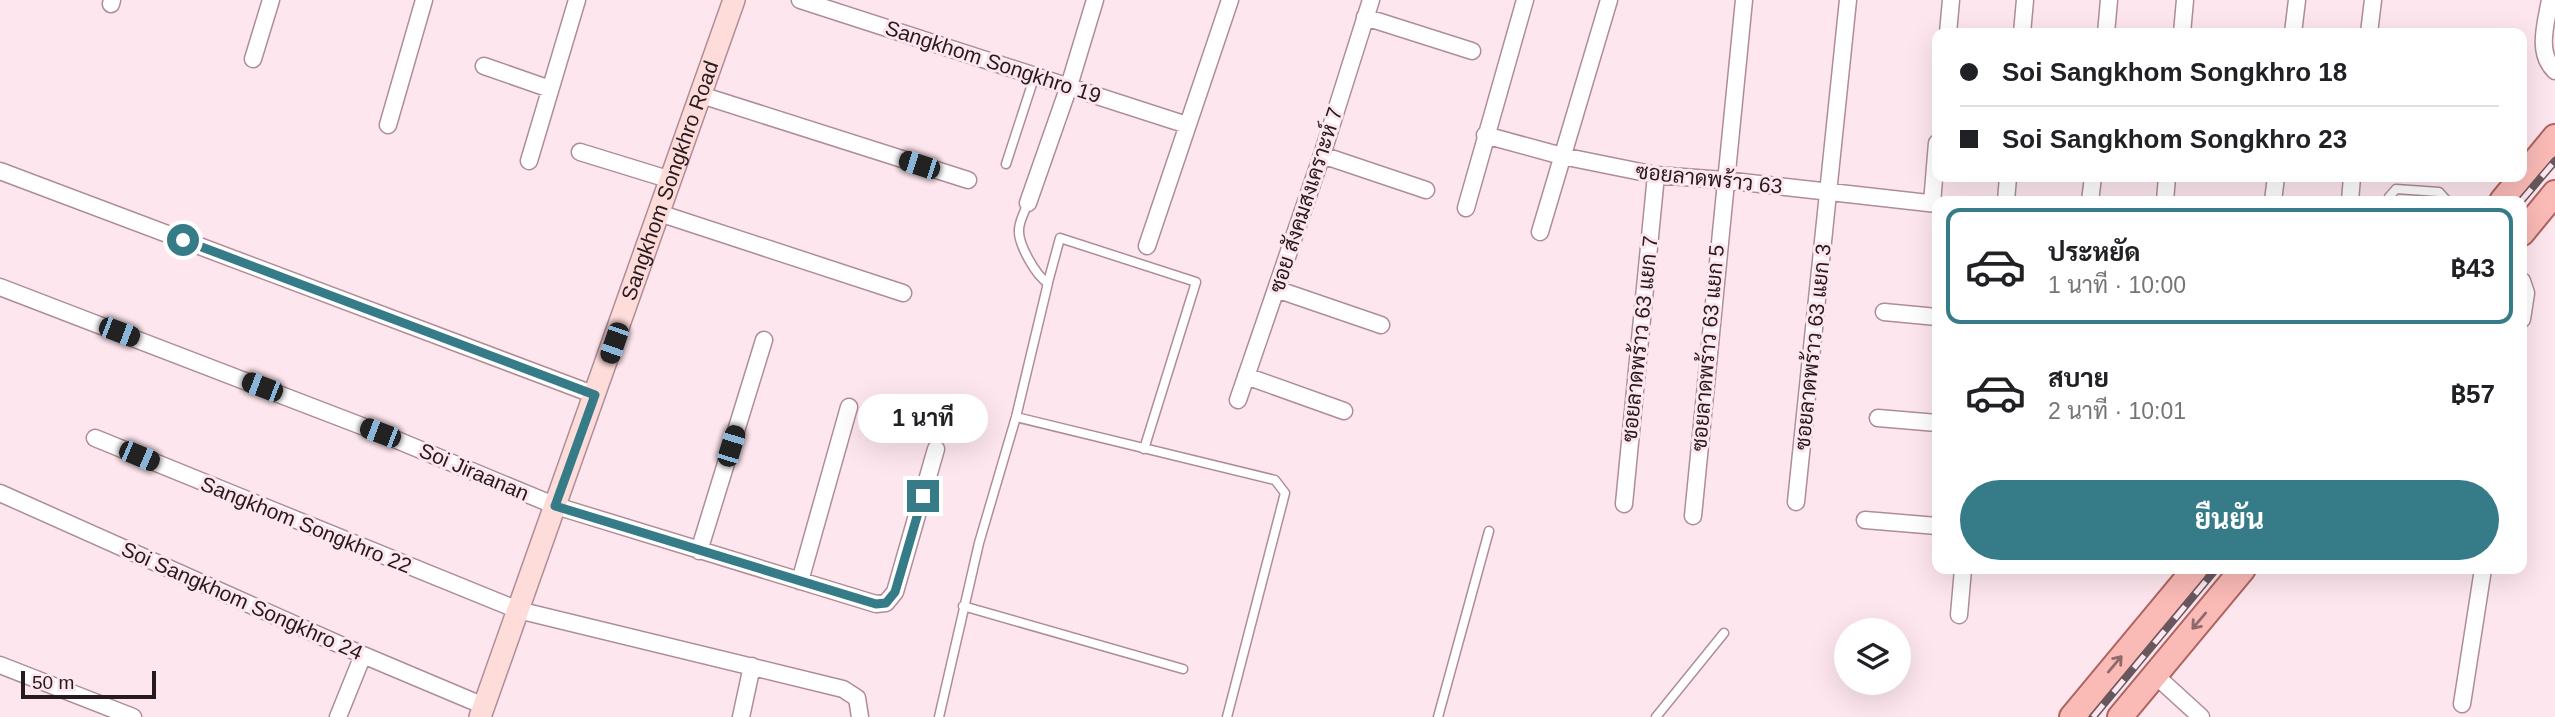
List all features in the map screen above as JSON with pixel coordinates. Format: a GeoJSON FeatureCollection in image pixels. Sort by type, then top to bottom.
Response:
{"type":"FeatureCollection","features":[{"type":"Feature","properties":{"kind":"main road","name":"Sangkhom Songkhro Road"},"geometry":{"type":"LineString","coordinates":[[482,712],[734,0]]}},
{"type":"Feature","properties":{"kind":"main road"},"geometry":{"type":"LineString","coordinates":[[2527,171],[2555,137]]}},
{"type":"Feature","properties":{"kind":"main road"},"geometry":{"type":"LineString","coordinates":[[2506,196],[2518,182]]}},
{"type":"Feature","properties":{"kind":"main road"},"geometry":{"type":"LineString","coordinates":[[2527,227],[2555,193]]}},
{"type":"Feature","properties":{"kind":"main road"},"geometry":{"type":"LineString","coordinates":[[2072,717],[2191,574]]}},
{"type":"Feature","properties":{"kind":"main road"},"geometry":{"type":"LineString","coordinates":[[2120,717],[2239,574]]}},
{"type":"Feature","properties":{"kind":"street"},"geometry":{"type":"LineString","coordinates":[[253,59],[271,0]]}},
{"type":"Feature","properties":{"kind":"street"},"geometry":{"type":"LineString","coordinates":[[388,125],[424,0]]}},
{"type":"Feature","properties":{"kind":"street"},"geometry":{"type":"LineString","coordinates":[[529,161],[577,0]]}},
{"type":"Feature","properties":{"kind":"street","name":"Sangkhom Songkhro 19"},"geometry":{"type":"LineString","coordinates":[[800,0],[1187,125]]}},
{"type":"Feature","properties":{"kind":"street"},"geometry":{"type":"LineString","coordinates":[[1028,202],[1069,86],[1095,0]]}},
{"type":"Feature","properties":{"kind":"street"},"geometry":{"type":"LineString","coordinates":[[1146,246],[1230,0]]}},
{"type":"Feature","properties":{"kind":"street","name":"ซอย สังคมสงเคราะห์ 7"},"geometry":{"type":"LineString","coordinates":[[1238,400],[1322,155],[1371,0]]}},
{"type":"Feature","properties":{"kind":"street"},"geometry":{"type":"LineString","coordinates":[[1466,208],[1525,0]]}},
{"type":"Feature","properties":{"kind":"street"},"geometry":{"type":"LineString","coordinates":[[1540,232],[1609,0]]}},
{"type":"Feature","properties":{"kind":"street","name":"ซอยลาดพร้าว 63 แยก 5"},"geometry":{"type":"LineString","coordinates":[[1693,516],[1724,180],[1744,0]]}},
{"type":"Feature","properties":{"kind":"street","name":"ซอยลาดพร้าว 63 แยก 3"},"geometry":{"type":"LineString","coordinates":[[1796,502],[1848,0]]}},
{"type":"Feature","properties":{"kind":"street"},"geometry":{"type":"LineString","coordinates":[[1948,28],[1951,0]]}},
{"type":"Feature","properties":{"kind":"street"},"geometry":{"type":"LineString","coordinates":[[2022,28],[2025,0]]}},
{"type":"Feature","properties":{"kind":"street"},"geometry":{"type":"LineString","coordinates":[[2106,28],[2109,0]]}},
{"type":"Feature","properties":{"kind":"street"},"geometry":{"type":"LineString","coordinates":[[2182,28],[2185,0]]}},
{"type":"Feature","properties":{"kind":"street"},"geometry":{"type":"LineString","coordinates":[[2294,28],[2297,0]]}},
{"type":"Feature","properties":{"kind":"street"},"geometry":{"type":"LineString","coordinates":[[2370,28],[2373,0]]}},
{"type":"Feature","properties":{"kind":"street"},"geometry":{"type":"LineString","coordinates":[[2550,0],[2543,45],[2548,64],[2555,71]]}},
{"type":"Feature","properties":{"kind":"street"},"geometry":{"type":"LineString","coordinates":[[1365,17],[1472,51]]}},
{"type":"Feature","properties":{"kind":"street"},"geometry":{"type":"LineString","coordinates":[[484,66],[550,89]]}},
{"type":"Feature","properties":{"kind":"street"},"geometry":{"type":"LineString","coordinates":[[701,95],[968,180]]}},
{"type":"Feature","properties":{"kind":"street","name":"ซอยลาดพร้าว 63"},"geometry":{"type":"LineString","coordinates":[[1485,135],[1562,156],[1656,175],[1932,204]]}},
{"type":"Feature","properties":{"kind":"street"},"geometry":{"type":"LineString","coordinates":[[580,152],[671,180]]}},
{"type":"Feature","properties":{"kind":"street"},"geometry":{"type":"LineString","coordinates":[[1322,155],[1426,190]]}},
{"type":"Feature","properties":{"kind":"street"},"geometry":{"type":"LineString","coordinates":[[0,171],[595,395]]}},
{"type":"Feature","properties":{"kind":"street","name":"ซอยลาดพร้าว 63 แยก 7"},"geometry":{"type":"LineString","coordinates":[[1624,504],[1656,175]]}},
{"type":"Feature","properties":{"kind":"street"},"geometry":{"type":"LineString","coordinates":[[659,213],[903,293]]}},
{"type":"Feature","properties":{"kind":"street","name":"Soi Jiraanan"},"geometry":{"type":"LineString","coordinates":[[0,286],[367,428],[555,506],[876,604],[886,603],[895,592],[936,449]]}},
{"type":"Feature","properties":{"kind":"street"},"geometry":{"type":"LineString","coordinates":[[1276,289],[1381,326]]}},
{"type":"Feature","properties":{"kind":"street"},"geometry":{"type":"LineString","coordinates":[[1884,312],[1932,317]]}},
{"type":"Feature","properties":{"kind":"street"},"geometry":{"type":"LineString","coordinates":[[699,551],[764,340]]}},
{"type":"Feature","properties":{"kind":"street"},"geometry":{"type":"LineString","coordinates":[[1246,376],[1344,411]]}},
{"type":"Feature","properties":{"kind":"street"},"geometry":{"type":"LineString","coordinates":[[800,581],[849,407]]}},
{"type":"Feature","properties":{"kind":"street"},"geometry":{"type":"LineString","coordinates":[[1878,418],[1932,423]]}},
{"type":"Feature","properties":{"kind":"street","name":"Sangkhom Songkhro 22"},"geometry":{"type":"LineString","coordinates":[[95,438],[518,610],[843,689],[857,698],[860,717]]}},
{"type":"Feature","properties":{"kind":"street","name":"Soi Sangkhom Songkhro 24"},"geometry":{"type":"LineString","coordinates":[[0,493],[363,655],[482,712]]}},
{"type":"Feature","properties":{"kind":"street"},"geometry":{"type":"LineString","coordinates":[[1865,520],[1932,526]]}},
{"type":"Feature","properties":{"kind":"street"},"geometry":{"type":"LineString","coordinates":[[1959,615],[1963,574]]}},
{"type":"Feature","properties":{"kind":"street"},"geometry":{"type":"LineString","coordinates":[[2462,704],[2482,574]]}},
{"type":"Feature","properties":{"kind":"street"},"geometry":{"type":"LineString","coordinates":[[338,717],[363,655]]}},
{"type":"Feature","properties":{"kind":"street"},"geometry":{"type":"LineString","coordinates":[[0,665],[133,717]]}},
{"type":"Feature","properties":{"kind":"street"},"geometry":{"type":"LineString","coordinates":[[741,717],[752,666]]}},
{"type":"Feature","properties":{"kind":"street"},"geometry":{"type":"LineString","coordinates":[[2155,675],[2201,717]]}},
{"type":"Feature","properties":{"kind":"lane"},"geometry":{"type":"LineString","coordinates":[[1006,164],[1035,75]]}},
{"type":"Feature","properties":{"kind":"lane"},"geometry":{"type":"LineString","coordinates":[[2390,196],[2396,189],[2440,192],[2443,196]]}},
{"type":"Feature","properties":{"kind":"lane"},"geometry":{"type":"LineString","coordinates":[[1028,202],[1019,226],[1019,234],[1033,267],[1048,286]]}},
{"type":"Feature","properties":{"kind":"lane"},"geometry":{"type":"LineString","coordinates":[[939,717],[963,606],[988,508],[1016,417],[1060,238],[1196,282],[1144,449]]}},
{"type":"Feature","properties":{"kind":"lane"},"geometry":{"type":"LineString","coordinates":[[1016,417],[1275,480],[1286,493],[1227,717]]}},
{"type":"Feature","properties":{"kind":"lane"},"geometry":{"type":"LineString","coordinates":[[1438,717],[1489,531]]}},
{"type":"Feature","properties":{"kind":"lane"},"geometry":{"type":"LineString","coordinates":[[963,606],[1183,669]]}},
{"type":"Feature","properties":{"kind":"lane"},"geometry":{"type":"LineString","coordinates":[[1656,717],[1724,633]]}},
{"type":"Feature","properties":{"kind":"railway"},"geometry":{"type":"LineString","coordinates":[[2525,196],[2555,161]]}},
{"type":"Feature","properties":{"kind":"railway"},"geometry":{"type":"LineString","coordinates":[[2093,717],[2212,574]]}},
{"type":"Feature","properties":{"kind":"route"},"geometry":{"type":"LineString","coordinates":[[183,240],[595,395],[555,506],[876,604],[886,603],[895,592],[923,496]]}}]}
